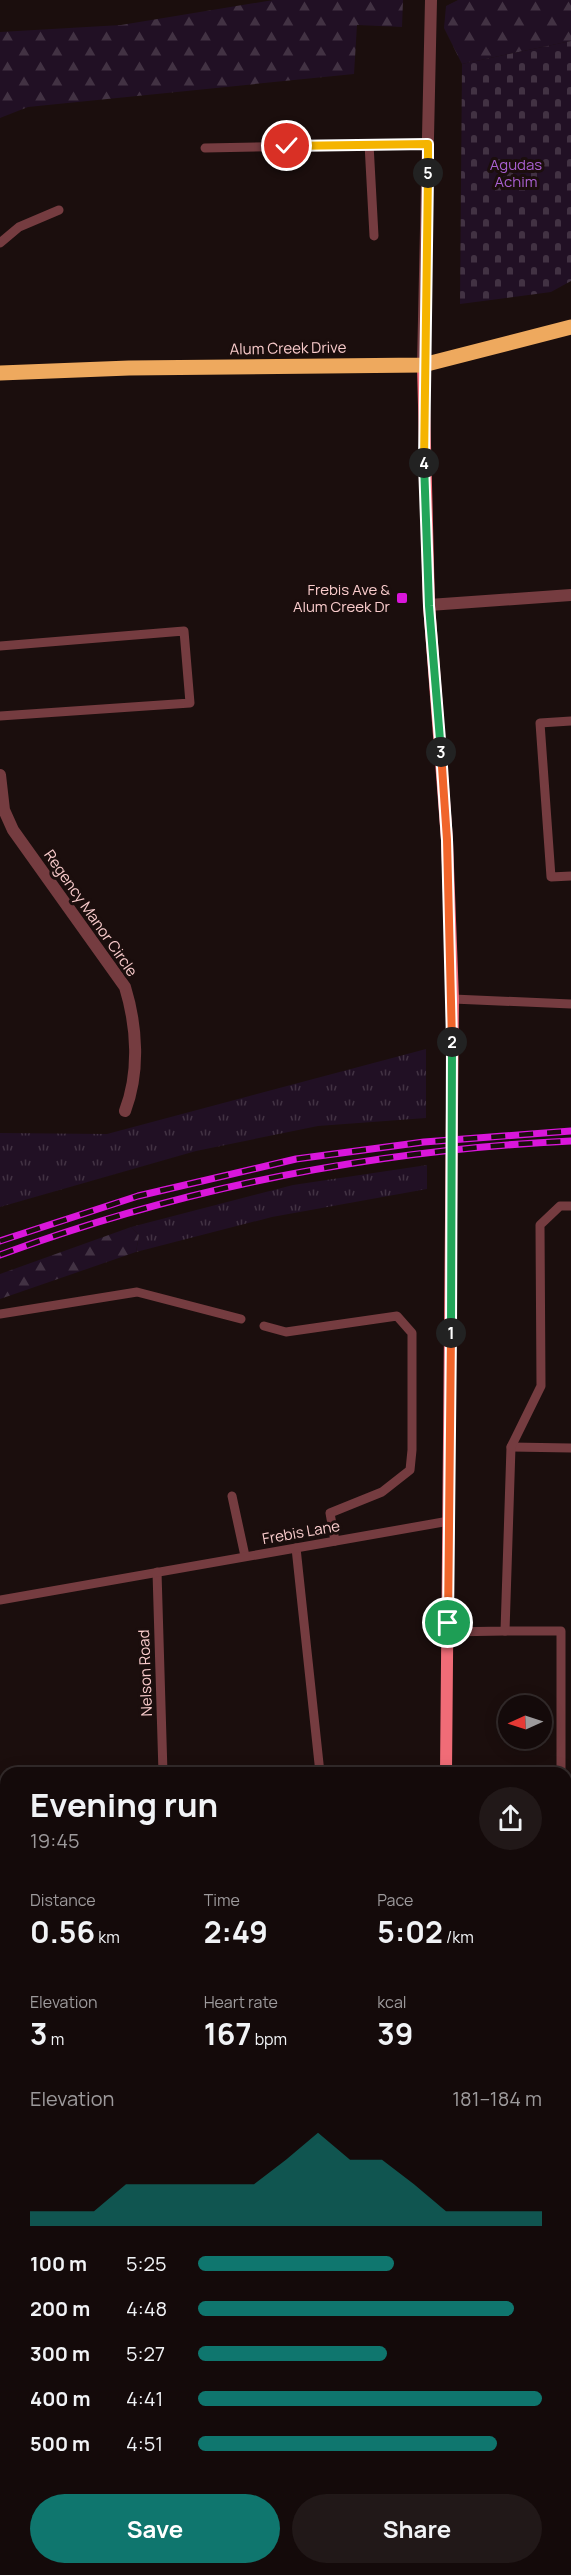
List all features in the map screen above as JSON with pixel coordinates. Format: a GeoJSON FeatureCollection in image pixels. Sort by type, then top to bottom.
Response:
{"type":"FeatureCollection","features":[{"type":"Feature","properties":{"kind":"main road","name":"Alum Creek Drive"},"geometry":{"type":"LineString","coordinates":[[0,373],[129,368],[423,364],[571,327]]}},
{"type":"Feature","properties":{"kind":"main road"},"geometry":{"type":"LineString","coordinates":[[423,364],[429,606],[447,840],[453,999],[447,1767]]}},
{"type":"Feature","properties":{"kind":"street"},"geometry":{"type":"LineString","coordinates":[[423,364],[431,0]]}},
{"type":"Feature","properties":{"kind":"street"},"geometry":{"type":"LineString","coordinates":[[429,606],[571,595]]}},
{"type":"Feature","properties":{"kind":"street","name":"Regency Manor Circle"},"geometry":{"type":"LineString","coordinates":[[0,775],[4,810],[13,830],[125,987],[133,1013],[134,1040],[130,1097],[125,1111]]}},
{"type":"Feature","properties":{"kind":"lane"},"geometry":{"type":"LineString","coordinates":[[369,144],[374,236]]}},
{"type":"Feature","properties":{"kind":"lane"},"geometry":{"type":"LineString","coordinates":[[205,148],[428,144]]}},
{"type":"Feature","properties":{"kind":"lane"},"geometry":{"type":"LineString","coordinates":[[0,243],[19,227],[58,210]]}},
{"type":"Feature","properties":{"kind":"lane"},"geometry":{"type":"LineString","coordinates":[[0,646],[184,631],[190,703],[0,716]]}},
{"type":"Feature","properties":{"kind":"lane"},"geometry":{"type":"LineString","coordinates":[[571,721],[540,723],[550,877],[571,876]]}},
{"type":"Feature","properties":{"kind":"lane"},"geometry":{"type":"LineString","coordinates":[[453,999],[571,1004]]}},
{"type":"Feature","properties":{"kind":"lane"},"geometry":{"type":"LineString","coordinates":[[505,1631],[511,1447],[541,1386],[540,1225],[560,1206],[571,1206]]}},
{"type":"Feature","properties":{"kind":"lane"},"geometry":{"type":"LineString","coordinates":[[0,1314],[137,1292],[241,1319]]}},
{"type":"Feature","properties":{"kind":"lane"},"geometry":{"type":"LineString","coordinates":[[264,1326],[286,1332],[397,1316],[412,1334],[410,1470],[382,1492],[330,1513],[336,1541]]}},
{"type":"Feature","properties":{"kind":"lane"},"geometry":{"type":"LineString","coordinates":[[511,1447],[571,1448]]}},
{"type":"Feature","properties":{"kind":"lane"},"geometry":{"type":"LineString","coordinates":[[232,1496],[245,1556]]}},
{"type":"Feature","properties":{"kind":"lane","name":"Frebis Lane"},"geometry":{"type":"LineString","coordinates":[[0,1600],[449,1521]]}},
{"type":"Feature","properties":{"kind":"lane"},"geometry":{"type":"LineString","coordinates":[[296,1548],[319,1767]]}},
{"type":"Feature","properties":{"kind":"lane","name":"Nelson Road"},"geometry":{"type":"LineString","coordinates":[[157,1572],[163,1767]]}},
{"type":"Feature","properties":{"kind":"lane"},"geometry":{"type":"LineString","coordinates":[[447,1632],[566,1632],[561,1767]]}},
{"type":"Feature","properties":{"kind":"green space"},"geometry":{"type":"Polygon","coordinates":[[[273,0],[403,0],[402,27],[357,25],[354,74],[28,107],[0,118],[0,32],[121,25],[273,0]]]}},
{"type":"Feature","properties":{"kind":"green space"},"geometry":{"type":"Polygon","coordinates":[[[458,0],[571,0],[571,41],[462,64],[444,28],[446,6],[458,0]]]}},
{"type":"Feature","properties":{"kind":"green space","name":"Agudas Achim"},"geometry":{"type":"Polygon","coordinates":[[[571,41],[571,281],[551,292],[460,304],[462,64],[571,41]]]}},
{"type":"Feature","properties":{"kind":"green space"},"geometry":{"type":"Polygon","coordinates":[[[426,1049],[426,1118],[318,1126],[196,1151],[0,1207],[0,1133],[107,1134],[426,1049]]]}},
{"type":"Feature","properties":{"kind":"green space"},"geometry":{"type":"Polygon","coordinates":[[[427,1165],[427,1189],[272,1217],[136,1252],[139,1235],[131,1227],[293,1185],[427,1165]]]}},
{"type":"Feature","properties":{"kind":"green space"},"geometry":{"type":"Polygon","coordinates":[[[131,1227],[139,1235],[136,1252],[0,1299],[0,1274],[131,1227]]]}},
{"type":"Feature","properties":{"kind":"railway"},"geometry":{"type":"LineString","coordinates":[[0,1241],[138,1196],[296,1159],[424,1142],[571,1131]]}},
{"type":"Feature","properties":{"kind":"railway"},"geometry":{"type":"LineString","coordinates":[[0,1255],[140,1210],[210,1191],[281,1176],[425,1153],[571,1141]]}},
{"type":"Feature","properties":{"kind":"place","name":"Frebis Ave & Alum Creek Dr"},"geometry":{"type":"Point","coordinates":[402,598]}},
{"type":"Feature","properties":{"kind":"route"},"geometry":{"type":"LineString","coordinates":[[287,146],[428,144],[423,364],[424,494],[429,606],[447,840],[453,999],[448,1623]]}}]}
